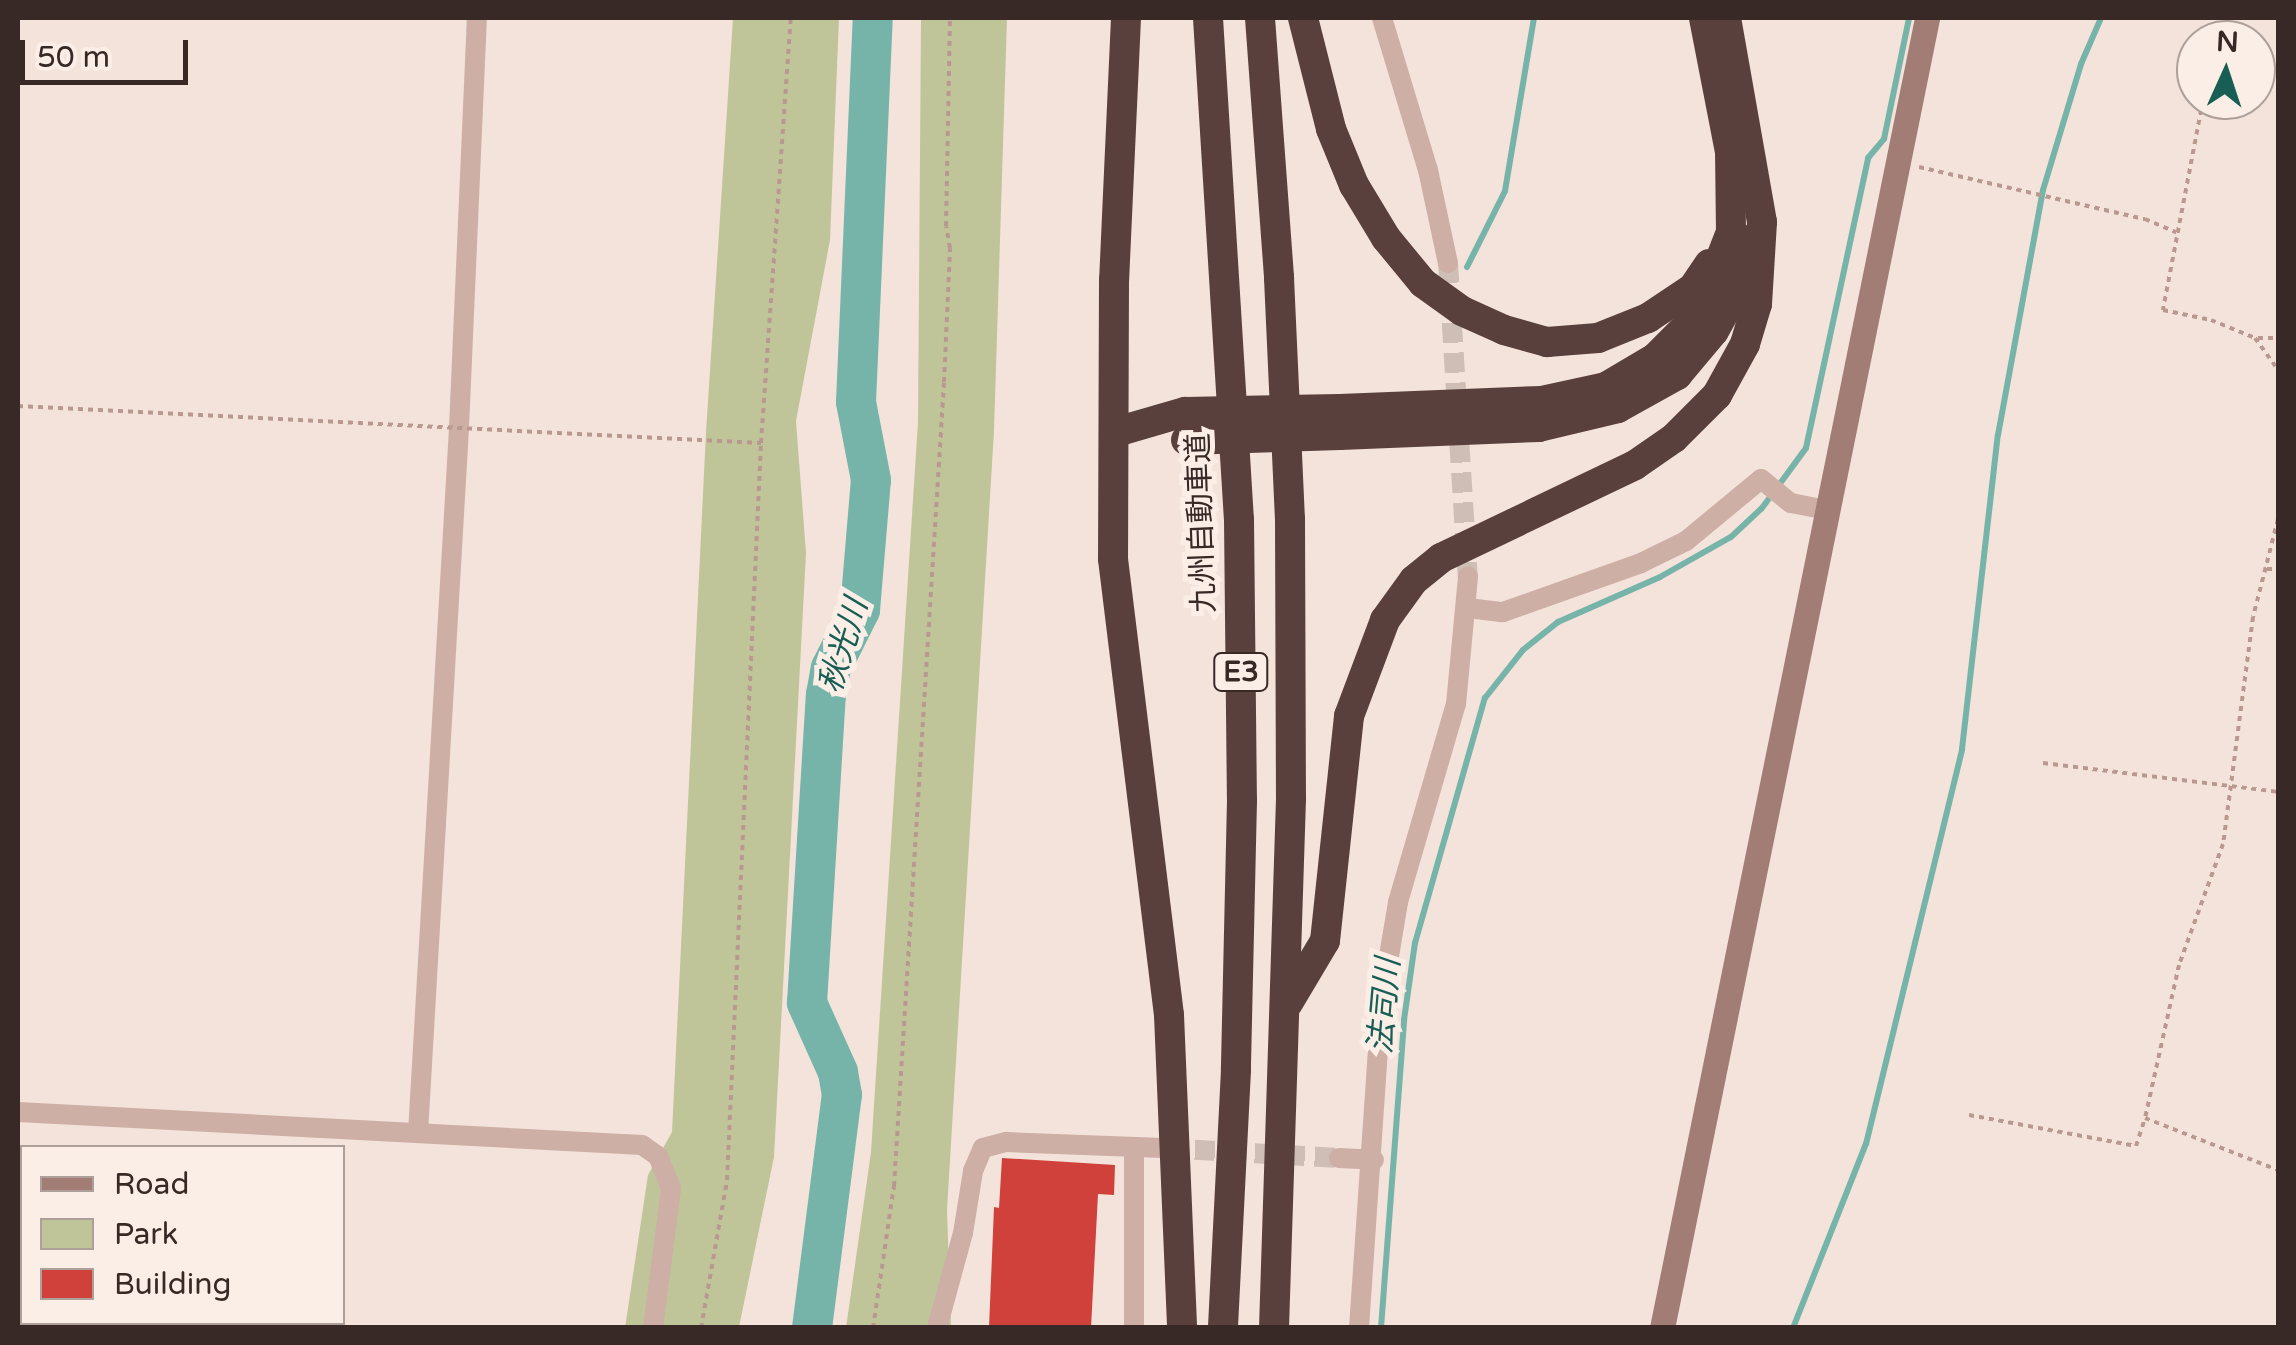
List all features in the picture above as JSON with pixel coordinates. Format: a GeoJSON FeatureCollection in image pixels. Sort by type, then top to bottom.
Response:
{"type":"FeatureCollection","features":[{"type":"Feature","properties":{"kind":"highway"},"geometry":{"type":"LineString","coordinates":[[1126,18],[1114,280],[1113,559],[1169,1015],[1182,1328]]}},
{"type":"Feature","properties":{"kind":"highway","name":"九州自動車道"},"geometry":{"type":"LineString","coordinates":[[1208,18],[1228,282],[1240,520],[1241,858],[1224,1328]]}},
{"type":"Feature","properties":{"kind":"highway","name":"E3"},"geometry":{"type":"LineString","coordinates":[[1260,18],[1290,519],[1292,799],[1274,1328]]}},
{"type":"Feature","properties":{"kind":"highway"},"geometry":{"type":"LineString","coordinates":[[1303,18],[1331,129],[1354,184],[1386,238],[1423,283],[1462,311],[1504,330],[1547,342],[1598,338],[1648,318],[1693,288],[1731,232]]}},
{"type":"Feature","properties":{"kind":"highway"},"geometry":{"type":"LineString","coordinates":[[1340,422],[1542,401],[1606,387],[1656,358],[1700,314],[1731,232],[1730,152],[1704,18]]}},
{"type":"Feature","properties":{"kind":"highway"},"geometry":{"type":"LineString","coordinates":[[1286,1006],[1325,941],[1350,716],[1385,620],[1414,580],[1441,558],[1636,465],[1674,438],[1717,395],[1745,344],[1758,304],[1762,222],[1726,18]]}},
{"type":"Feature","properties":{"kind":"highway"},"geometry":{"type":"LineString","coordinates":[[1116,432],[1340,422],[1539,427],[1618,408],[1677,375],[1729,304],[1748,228],[1751,157]]}},
{"type":"Feature","properties":{"kind":"street"},"geometry":{"type":"LineString","coordinates":[[418,1133],[459,428],[477,18]]}},
{"type":"Feature","properties":{"kind":"street"},"geometry":{"type":"LineString","coordinates":[[1382,18],[1428,170],[1448,263]]}},
{"type":"Feature","properties":{"kind":"street"},"geometry":{"type":"LineString","coordinates":[[1662,1328],[1927,18]]}},
{"type":"Feature","properties":{"kind":"street"},"geometry":{"type":"LineString","coordinates":[[1468,608],[1503,612],[1519,608],[1641,563],[1686,541],[1761,479],[1791,502],[1828,510]]}},
{"type":"Feature","properties":{"kind":"street"},"geometry":{"type":"LineString","coordinates":[[1359,1328],[1374,1160],[1381,1004],[1398,902],[1456,704],[1468,577]]}},
{"type":"Feature","properties":{"kind":"street"},"geometry":{"type":"LineString","coordinates":[[18,1112],[642,1146],[658,1156],[671,1189],[653,1328]]}},
{"type":"Feature","properties":{"kind":"street"},"geometry":{"type":"LineString","coordinates":[[938,1328],[963,1233],[973,1171],[983,1148],[1006,1142],[1163,1148]]}},
{"type":"Feature","properties":{"kind":"street"},"geometry":{"type":"LineString","coordinates":[[1134,1147],[1134,1328]]}},
{"type":"Feature","properties":{"kind":"street"},"geometry":{"type":"LineString","coordinates":[[1340,1158],[1374,1160]]}},
{"type":"Feature","properties":{"kind":"path"},"geometry":{"type":"LineString","coordinates":[[701,1328],[727,1180],[761,443],[791,18]]}},
{"type":"Feature","properties":{"kind":"path"},"geometry":{"type":"LineString","coordinates":[[874,1328],[894,1186],[943,400],[950,248],[946,226],[950,18]]}},
{"type":"Feature","properties":{"kind":"path"},"geometry":{"type":"LineString","coordinates":[[2199,120],[2163,310],[2210,320],[2256,338],[2278,338]]}},
{"type":"Feature","properties":{"kind":"path"},"geometry":{"type":"LineString","coordinates":[[1899,163],[2145,219],[2176,232]]}},
{"type":"Feature","properties":{"kind":"path"},"geometry":{"type":"LineString","coordinates":[[2256,338],[2278,370]]}},
{"type":"Feature","properties":{"kind":"path"},"geometry":{"type":"LineString","coordinates":[[18,406],[761,443]]}},
{"type":"Feature","properties":{"kind":"path"},"geometry":{"type":"LineString","coordinates":[[1969,1115],[2136,1146],[2179,965],[2223,844],[2253,617],[2278,519]]}},
{"type":"Feature","properties":{"kind":"path"},"geometry":{"type":"LineString","coordinates":[[2267,569],[2278,569]]}},
{"type":"Feature","properties":{"kind":"path"},"geometry":{"type":"LineString","coordinates":[[2042,763],[2278,792]]}},
{"type":"Feature","properties":{"kind":"path"},"geometry":{"type":"LineString","coordinates":[[2145,1118],[2278,1170]]}},
{"type":"Feature","properties":{"kind":"green space"},"geometry":{"type":"Polygon","coordinates":[[[733,18],[839,18],[830,240],[796,421],[806,553],[774,1157],[739,1327],[625,1328],[648,1175],[672,1132],[706,432],[733,18]]]}},
{"type":"Feature","properties":{"kind":"green space"},"geometry":{"type":"Polygon","coordinates":[[[921,18],[1007,18],[994,431],[947,1210],[951,1327],[846,1328],[871,1152],[918,422],[921,18]]]}},
{"type":"Feature","properties":{"kind":"building"},"geometry":{"type":"Polygon","coordinates":[[[1002,1158],[1115,1165],[1114,1195],[1098,1194],[1091,1328],[989,1328],[994,1207],[999,1208],[1002,1158]]]}},
{"type":"Feature","properties":{"kind":"waterway","name":"秋光川"},"geometry":{"type":"LineString","coordinates":[[812,1328],[842,1095],[838,1072],[807,1003],[826,695],[831,668],[860,610],[871,480],[856,402],[873,18]]}},
{"type":"Feature","properties":{"kind":"waterway"},"geometry":{"type":"LineString","coordinates":[[1467,267],[1505,191],[1534,18]]}},
{"type":"Feature","properties":{"kind":"waterway","name":"法司川"},"geometry":{"type":"LineString","coordinates":[[1381,1328],[1404,1020],[1415,943],[1485,698],[1523,650],[1558,622],[1660,577],[1731,537],[1762,508],[1806,448],[1868,158],[1884,139],[1909,18]]}},
{"type":"Feature","properties":{"kind":"waterway"},"geometry":{"type":"LineString","coordinates":[[1793,1328],[1866,1144],[1962,749],[1998,435],[2043,190],[2081,64],[2101,18]]}},
{"type":"Feature","properties":{"kind":"tunnel"},"geometry":{"type":"LineString","coordinates":[[1448,263],[1468,577]]}},
{"type":"Feature","properties":{"kind":"tunnel"},"geometry":{"type":"LineString","coordinates":[[1165,1148],[1339,1158]]}}]}
